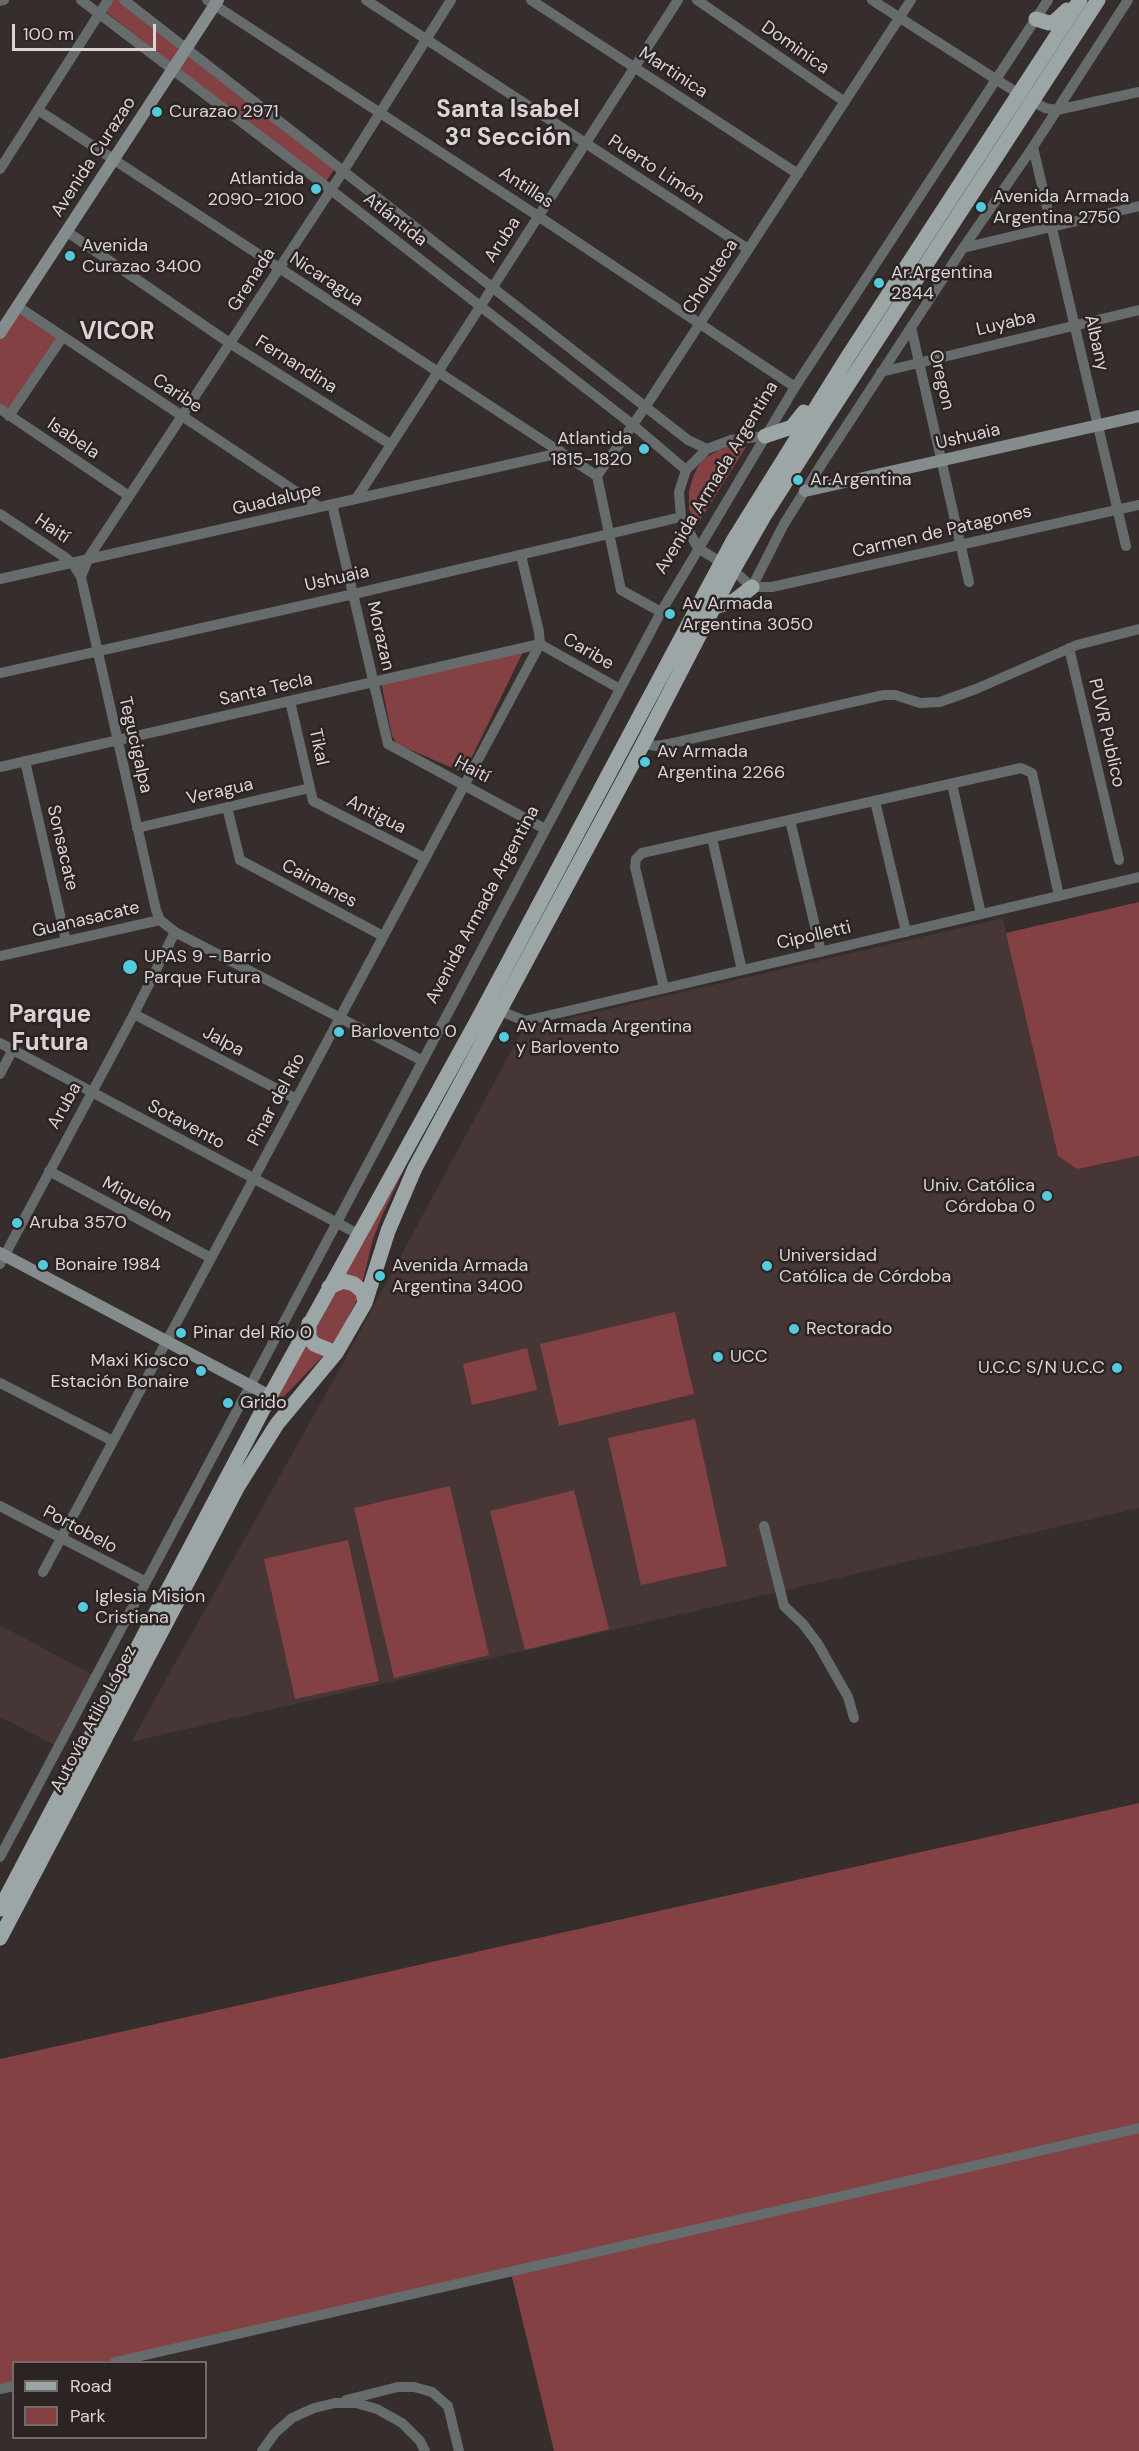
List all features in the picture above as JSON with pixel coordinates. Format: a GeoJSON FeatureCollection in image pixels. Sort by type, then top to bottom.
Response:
{"type":"FeatureCollection","features":[{"type":"Feature","properties":{"kind":"main road"},"geometry":{"type":"LineString","coordinates":[[1036,19],[1049,23],[1054,22],[1074,0]]}},
{"type":"Feature","properties":{"kind":"main road"},"geometry":{"type":"LineString","coordinates":[[309,1323],[309,1337],[314,1344],[336,1353],[365,1303],[400,1198],[714,607],[727,567],[764,516],[1026,98],[1080,0]]}},
{"type":"Feature","properties":{"kind":"main road"},"geometry":{"type":"LineString","coordinates":[[270,1396],[727,567],[847,358],[1026,98],[1098,0]]}},
{"type":"Feature","properties":{"kind":"main road"},"geometry":{"type":"LineString","coordinates":[[765,436],[792,427],[834,370],[847,358]]}},
{"type":"Feature","properties":{"kind":"main road"},"geometry":{"type":"LineString","coordinates":[[714,607],[734,601],[752,587]]}},
{"type":"Feature","properties":{"kind":"main road"},"geometry":{"type":"LineString","coordinates":[[329,1287],[335,1283],[350,1282],[363,1292],[365,1303]]}},
{"type":"Feature","properties":{"kind":"main road","name":"Autovía Atilio López"},"geometry":{"type":"LineString","coordinates":[[0,1938],[238,1486],[278,1424],[336,1353]]}},
{"type":"Feature","properties":{"kind":"main road","name":"Autovía Atilio López"},"geometry":{"type":"LineString","coordinates":[[0,1909],[270,1396]]}},
{"type":"Feature","properties":{"kind":"street","name":"Atlántida"},"geometry":{"type":"LineString","coordinates":[[81,0],[331,190],[633,425],[686,470]]}},
{"type":"Feature","properties":{"kind":"street"},"geometry":{"type":"LineString","coordinates":[[2,160],[38,111],[108,0]]}},
{"type":"Feature","properties":{"kind":"street","name":"Atlántida"},"geometry":{"type":"LineString","coordinates":[[124,0],[692,442],[706,449]]}},
{"type":"Feature","properties":{"kind":"street","name":"Puerto Limón"},"geometry":{"type":"LineString","coordinates":[[366,0],[748,249]]}},
{"type":"Feature","properties":{"kind":"street","name":"Grenada"},"geometry":{"type":"LineString","coordinates":[[81,577],[87,560],[231,344],[451,0]]}},
{"type":"Feature","properties":{"kind":"street","name":"Martinica"},"geometry":{"type":"LineString","coordinates":[[531,0],[798,174]]}},
{"type":"Feature","properties":{"kind":"street","name":"Aruba"},"geometry":{"type":"LineString","coordinates":[[356,499],[678,0]]}},
{"type":"Feature","properties":{"kind":"street","name":"Dominica"},"geometry":{"type":"LineString","coordinates":[[697,0],[845,102]]}},
{"type":"Feature","properties":{"kind":"street"},"geometry":{"type":"LineString","coordinates":[[872,0],[1026,98],[1057,111],[1139,92]]}},
{"type":"Feature","properties":{"kind":"street","name":"Choluteca"},"geometry":{"type":"LineString","coordinates":[[597,476],[646,406],[911,0]]}},
{"type":"Feature","properties":{"kind":"street","name":"Avenida Armada Argentina"},"geometry":{"type":"LineString","coordinates":[[0,1857],[661,612],[795,387],[1048,0]]}},
{"type":"Feature","properties":{"kind":"street"},"geometry":{"type":"LineString","coordinates":[[765,436],[731,440],[706,449],[686,470],[679,492],[681,517],[698,548],[752,587],[784,524],[963,248],[1034,147],[1128,0]]}},
{"type":"Feature","properties":{"kind":"street","name":"Avenida Curazao"},"geometry":{"type":"LineString","coordinates":[[0,333],[173,69],[213,2]]}},
{"type":"Feature","properties":{"kind":"street","name":"Antillas"},"geometry":{"type":"LineString","coordinates":[[213,2],[795,387]]}},
{"type":"Feature","properties":{"kind":"street","name":"Nicaragua"},"geometry":{"type":"LineString","coordinates":[[38,111],[597,476]]}},
{"type":"Feature","properties":{"kind":"street","name":"Albany"},"geometry":{"type":"LineString","coordinates":[[1034,147],[1126,546]]}},
{"type":"Feature","properties":{"kind":"street"},"geometry":{"type":"LineString","coordinates":[[963,248],[1139,206]]}},
{"type":"Feature","properties":{"kind":"street","name":"Fernandina"},"geometry":{"type":"LineString","coordinates":[[66,231],[231,344],[390,444]]}},
{"type":"Feature","properties":{"kind":"street","name":"Caribe"},"geometry":{"type":"LineString","coordinates":[[17,306],[319,507]]}},
{"type":"Feature","properties":{"kind":"street","name":"Luyaba"},"geometry":{"type":"LineString","coordinates":[[882,372],[1139,310]]}},
{"type":"Feature","properties":{"kind":"street","name":"Oregon"},"geometry":{"type":"LineString","coordinates":[[911,327],[969,582]]}},
{"type":"Feature","properties":{"kind":"street"},"geometry":{"type":"LineString","coordinates":[[5,413],[63,338]]}},
{"type":"Feature","properties":{"kind":"street","name":"Isabela"},"geometry":{"type":"LineString","coordinates":[[5,413],[129,496]]}},
{"type":"Feature","properties":{"kind":"street","name":"Ushuaia"},"geometry":{"type":"LineString","coordinates":[[806,491],[1139,416]]}},
{"type":"Feature","properties":{"kind":"street","name":"Guadalupe"},"geometry":{"type":"LineString","coordinates":[[0,579],[551,455],[560,450]]}},
{"type":"Feature","properties":{"kind":"street"},"geometry":{"type":"LineString","coordinates":[[597,476],[619,586],[625,594],[661,612]]}},
{"type":"Feature","properties":{"kind":"street","name":"Morazan"},"geometry":{"type":"LineString","coordinates":[[332,504],[386,739]]}},
{"type":"Feature","properties":{"kind":"street","name":"Carmen de Patagones"},"geometry":{"type":"LineString","coordinates":[[752,587],[772,587],[1139,505]]}},
{"type":"Feature","properties":{"kind":"street","name":"Haití"},"geometry":{"type":"LineString","coordinates":[[0,514],[73,564],[81,577]]}},
{"type":"Feature","properties":{"kind":"street","name":"Ushuaia"},"geometry":{"type":"LineString","coordinates":[[0,673],[354,594],[681,517]]}},
{"type":"Feature","properties":{"kind":"street"},"geometry":{"type":"LineString","coordinates":[[521,555],[540,644]]}},
{"type":"Feature","properties":{"kind":"street","name":"Tegucigalpa"},"geometry":{"type":"LineString","coordinates":[[81,577],[160,920]]}},
{"type":"Feature","properties":{"kind":"street"},"geometry":{"type":"LineString","coordinates":[[643,744],[657,746],[668,744],[883,695],[895,695],[920,703],[940,702],[1069,648],[1139,629]]}},
{"type":"Feature","properties":{"kind":"street","name":"Caribe"},"geometry":{"type":"LineString","coordinates":[[540,644],[620,689]]}},
{"type":"Feature","properties":{"kind":"street","name":"Santa Tecla"},"geometry":{"type":"LineString","coordinates":[[0,767],[540,644]]}},
{"type":"Feature","properties":{"kind":"street","name":"Pinar del Río"},"geometry":{"type":"LineString","coordinates":[[43,1572],[540,644]]}},
{"type":"Feature","properties":{"kind":"street","name":"PUVR Publico"},"geometry":{"type":"LineString","coordinates":[[1069,648],[1119,860]]}},
{"type":"Feature","properties":{"kind":"street","name":"Tikal"},"geometry":{"type":"LineString","coordinates":[[291,701],[313,801]]}},
{"type":"Feature","properties":{"kind":"street","name":"Haití"},"geometry":{"type":"LineString","coordinates":[[386,739],[392,748],[545,829]]}},
{"type":"Feature","properties":{"kind":"street","name":"Sonsacate"},"geometry":{"type":"LineString","coordinates":[[25,761],[66,941]]}},
{"type":"Feature","properties":{"kind":"street"},"geometry":{"type":"LineString","coordinates":[[664,988],[635,867],[636,859],[642,854],[1021,768],[1032,773],[1059,896]]}},
{"type":"Feature","properties":{"kind":"street"},"geometry":{"type":"LineString","coordinates":[[952,784],[981,914]]}},
{"type":"Feature","properties":{"kind":"street","name":"Veragua"},"geometry":{"type":"LineString","coordinates":[[137,828],[310,788]]}},
{"type":"Feature","properties":{"kind":"street","name":"Antigua"},"geometry":{"type":"LineString","coordinates":[[313,801],[425,858]]}},
{"type":"Feature","properties":{"kind":"street"},"geometry":{"type":"LineString","coordinates":[[875,801],[906,932]]}},
{"type":"Feature","properties":{"kind":"street","name":"Caimanes"},"geometry":{"type":"LineString","coordinates":[[227,807],[240,860],[383,936]]}},
{"type":"Feature","properties":{"kind":"street"},"geometry":{"type":"LineString","coordinates":[[790,820],[821,952]]}},
{"type":"Feature","properties":{"kind":"street"},"geometry":{"type":"LineString","coordinates":[[712,838],[742,970]]}},
{"type":"Feature","properties":{"kind":"street","name":"Cipolletti"},"geometry":{"type":"LineString","coordinates":[[498,1010],[525,1021],[1139,877]]}},
{"type":"Feature","properties":{"kind":"street","name":"Guanasacate"},"geometry":{"type":"LineString","coordinates":[[0,956],[160,920],[175,932],[423,1061]]}},
{"type":"Feature","properties":{"kind":"street","name":"Aruba"},"geometry":{"type":"LineString","coordinates":[[2,1257],[134,1014],[175,932]]}},
{"type":"Feature","properties":{"kind":"street","name":"Jalpa"},"geometry":{"type":"LineString","coordinates":[[134,1014],[296,1099]]}},
{"type":"Feature","properties":{"kind":"street","name":"Sotavento"},"geometry":{"type":"LineString","coordinates":[[0,1043],[358,1234]]}},
{"type":"Feature","properties":{"kind":"street"},"geometry":{"type":"LineString","coordinates":[[0,1074],[12,1051]]}},
{"type":"Feature","properties":{"kind":"street","name":"Miquelon"},"geometry":{"type":"LineString","coordinates":[[49,1171],[211,1258]]}},
{"type":"Feature","properties":{"kind":"street"},"geometry":{"type":"LineString","coordinates":[[2,1257],[270,1396]]}},
{"type":"Feature","properties":{"kind":"street"},"geometry":{"type":"LineString","coordinates":[[0,1383],[113,1441]]}},
{"type":"Feature","properties":{"kind":"street","name":"Portobelo"},"geometry":{"type":"LineString","coordinates":[[0,1506],[146,1582]]}},
{"type":"Feature","properties":{"kind":"street"},"geometry":{"type":"LineString","coordinates":[[764,1526],[784,1606],[818,1644],[848,1697],[854,1718]]}},
{"type":"Feature","properties":{"kind":"street"},"geometry":{"type":"LineString","coordinates":[[120,2361],[1139,2128]]}},
{"type":"Feature","properties":{"kind":"street"},"geometry":{"type":"LineString","coordinates":[[262,2451],[275,2433],[292,2418],[314,2408],[398,2387],[414,2387],[432,2392],[448,2406],[459,2451]]}},
{"type":"Feature","properties":{"kind":"street"},"geometry":{"type":"LineString","coordinates":[[334,2403],[356,2403],[377,2409],[402,2423],[420,2441],[425,2451]]}},
{"type":"Feature","properties":{"kind":"shaded area","name":"Universidad Católica de Córdoba"},"geometry":{"type":"Polygon","coordinates":[[[1003,918],[1058,1156],[1077,1169],[1139,1156],[1139,1508],[131,1742],[343,1363],[523,1029],[1003,918]]]}},
{"type":"Feature","properties":{"kind":"shaded area"},"geometry":{"type":"Polygon","coordinates":[[[0,1625],[95,1676],[58,1747],[0,1717],[0,1625]]]}},
{"type":"Feature","properties":{"kind":"green space"},"geometry":{"type":"Polygon","coordinates":[[[112,0],[120,0],[184,46],[172,64],[105,11],[112,0]]]}},
{"type":"Feature","properties":{"kind":"green space"},"geometry":{"type":"Polygon","coordinates":[[[187,54],[336,167],[322,187],[178,68],[187,54]]]}},
{"type":"Feature","properties":{"kind":"green space"},"geometry":{"type":"Polygon","coordinates":[[[19,310],[60,337],[9,412],[0,406],[0,338],[19,310]]]}},
{"type":"Feature","properties":{"kind":"green space"},"geometry":{"type":"Polygon","coordinates":[[[733,445],[746,447],[697,525],[689,509],[689,491],[693,477],[701,460],[733,445]]]}},
{"type":"Feature","properties":{"kind":"green space"},"geometry":{"type":"Polygon","coordinates":[[[523,652],[464,773],[397,744],[392,736],[381,682],[523,652]]]}},
{"type":"Feature","properties":{"kind":"green space"},"geometry":{"type":"Polygon","coordinates":[[[1139,902],[1139,1156],[1077,1169],[1058,1156],[1006,933],[1139,902]]]}},
{"type":"Feature","properties":{"kind":"green space"},"geometry":{"type":"Polygon","coordinates":[[[415,1146],[373,1239],[362,1284],[344,1277],[415,1146]]]}},
{"type":"Feature","properties":{"kind":"green space"},"geometry":{"type":"Polygon","coordinates":[[[344,1285],[354,1290],[358,1298],[334,1344],[326,1347],[314,1333],[336,1290],[344,1285]]]}},
{"type":"Feature","properties":{"kind":"green space"},"geometry":{"type":"Polygon","coordinates":[[[675,1312],[694,1394],[559,1426],[540,1344],[675,1312]]]}},
{"type":"Feature","properties":{"kind":"green space"},"geometry":{"type":"Polygon","coordinates":[[[305,1342],[324,1355],[271,1410],[305,1342]]]}},
{"type":"Feature","properties":{"kind":"green space"},"geometry":{"type":"Polygon","coordinates":[[[527,1348],[537,1390],[472,1405],[463,1364],[527,1348]]]}},
{"type":"Feature","properties":{"kind":"green space"},"geometry":{"type":"Polygon","coordinates":[[[695,1419],[727,1566],[641,1585],[608,1438],[695,1419]]]}},
{"type":"Feature","properties":{"kind":"green space"},"geometry":{"type":"Polygon","coordinates":[[[450,1486],[489,1655],[394,1678],[354,1508],[450,1486]]]}},
{"type":"Feature","properties":{"kind":"green space"},"geometry":{"type":"Polygon","coordinates":[[[574,1490],[609,1629],[525,1650],[490,1511],[574,1490]]]}},
{"type":"Feature","properties":{"kind":"green space"},"geometry":{"type":"Polygon","coordinates":[[[348,1540],[379,1681],[295,1699],[264,1559],[348,1540]]]}},
{"type":"Feature","properties":{"kind":"green space"},"geometry":{"type":"Polygon","coordinates":[[[1139,1803],[1139,2451],[554,2451],[511,2273],[120,2361],[12,2361],[12,2386],[0,2389],[0,2059],[1139,1803]]]}},
{"type":"Feature","properties":{"kind":"place","name":"Curazao 2971"},"geometry":{"type":"Point","coordinates":[157,112]}},
{"type":"Feature","properties":{"kind":"place","name":"Atlantida 2090-2100"},"geometry":{"type":"Point","coordinates":[316,189]}},
{"type":"Feature","properties":{"kind":"place","name":"Avenida Armada Argentina 2750"},"geometry":{"type":"Point","coordinates":[981,207]}},
{"type":"Feature","properties":{"kind":"place","name":"Avenida Curazao 3400"},"geometry":{"type":"Point","coordinates":[70,256]}},
{"type":"Feature","properties":{"kind":"place","name":"Ar.Argentina 2844"},"geometry":{"type":"Point","coordinates":[879,283]}},
{"type":"Feature","properties":{"kind":"place","name":"Atlantida 1815-1820"},"geometry":{"type":"Point","coordinates":[644,449]}},
{"type":"Feature","properties":{"kind":"place","name":"Ar.Argentina"},"geometry":{"type":"Point","coordinates":[798,480]}},
{"type":"Feature","properties":{"kind":"place","name":"Av Armada Argentina 3050"},"geometry":{"type":"Point","coordinates":[670,614]}},
{"type":"Feature","properties":{"kind":"place","name":"Av Armada Argentina 2266"},"geometry":{"type":"Point","coordinates":[645,762]}},
{"type":"Feature","properties":{"kind":"place","name":"UPAS 9 - Barrio Parque Futura"},"geometry":{"type":"Point","coordinates":[130,967]}},
{"type":"Feature","properties":{"kind":"place","name":"Barlovento 0"},"geometry":{"type":"Point","coordinates":[339,1032]}},
{"type":"Feature","properties":{"kind":"place","name":"Av Armada Argentina y Barlovento"},"geometry":{"type":"Point","coordinates":[504,1037]}},
{"type":"Feature","properties":{"kind":"place","name":"Univ. Católica Córdoba 0"},"geometry":{"type":"Point","coordinates":[1047,1196]}},
{"type":"Feature","properties":{"kind":"place","name":"Aruba 3570"},"geometry":{"type":"Point","coordinates":[17,1223]}},
{"type":"Feature","properties":{"kind":"place","name":"Bonaire 1984"},"geometry":{"type":"Point","coordinates":[43,1265]}},
{"type":"Feature","properties":{"kind":"place","name":"Universidad Católica de Córdoba"},"geometry":{"type":"Point","coordinates":[767,1266]}},
{"type":"Feature","properties":{"kind":"place","name":"Avenida Armada Argentina 3400"},"geometry":{"type":"Point","coordinates":[380,1276]}},
{"type":"Feature","properties":{"kind":"place","name":"Rectorado"},"geometry":{"type":"Point","coordinates":[794,1329]}},
{"type":"Feature","properties":{"kind":"place","name":"Pinar del Río 0"},"geometry":{"type":"Point","coordinates":[181,1333]}},
{"type":"Feature","properties":{"kind":"place","name":"UCC"},"geometry":{"type":"Point","coordinates":[718,1357]}},
{"type":"Feature","properties":{"kind":"place","name":"U.C.C S/N U.C.C"},"geometry":{"type":"Point","coordinates":[1117,1368]}},
{"type":"Feature","properties":{"kind":"place","name":"Maxi Kiosco Estación Bonaire"},"geometry":{"type":"Point","coordinates":[201,1371]}},
{"type":"Feature","properties":{"kind":"place","name":"Grido"},"geometry":{"type":"Point","coordinates":[228,1403]}},
{"type":"Feature","properties":{"kind":"place","name":"Iglesia Mision Cristiana"},"geometry":{"type":"Point","coordinates":[83,1607]}},
{"type":"Feature","properties":{"kind":"district","name":"Santa Isabel 3ª Sección"},"geometry":{"type":"Point","coordinates":[508,125]}},
{"type":"Feature","properties":{"kind":"district","name":"VICOR"},"geometry":{"type":"Point","coordinates":[117,333]}},
{"type":"Feature","properties":{"kind":"district","name":"Parque Futura"},"geometry":{"type":"Point","coordinates":[50,1030]}}]}
